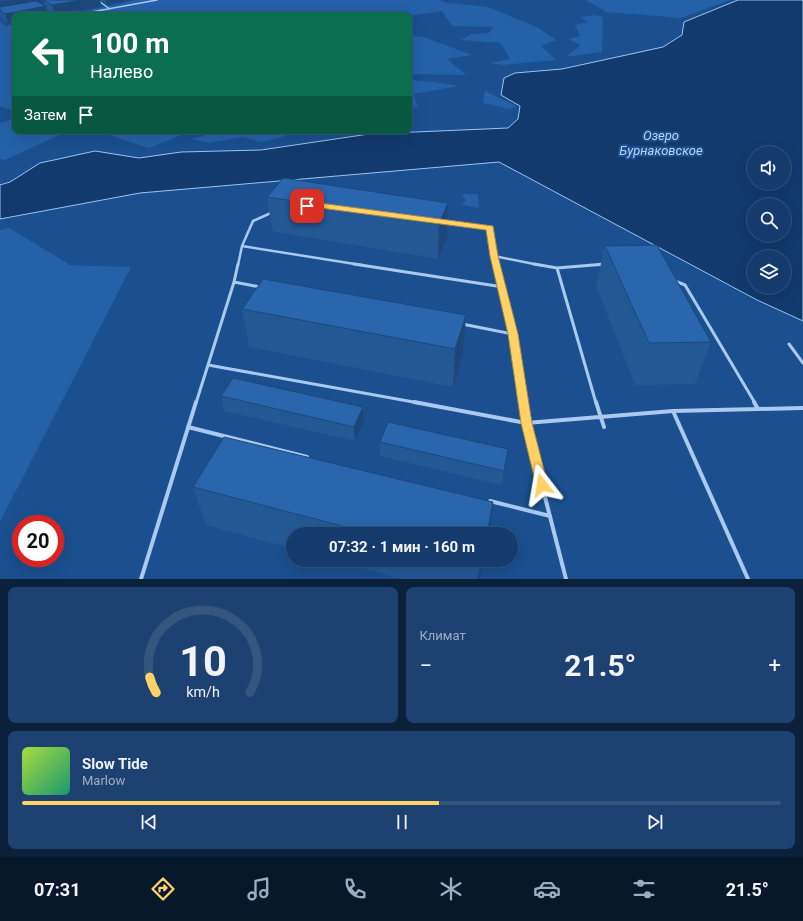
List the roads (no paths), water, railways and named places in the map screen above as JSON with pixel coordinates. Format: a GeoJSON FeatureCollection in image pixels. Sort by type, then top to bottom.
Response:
{"type":"FeatureCollection","features":[{"type":"Feature","properties":{"kind":"lane"},"geometry":{"type":"LineString","coordinates":[[97,0],[110,9]]}},
{"type":"Feature","properties":{"kind":"lane"},"geometry":{"type":"LineString","coordinates":[[92,12],[157,0]]}},
{"type":"Feature","properties":{"kind":"lane"},"geometry":{"type":"LineString","coordinates":[[40,8],[47,12]]}},
{"type":"Feature","properties":{"kind":"lane"},"geometry":{"type":"LineString","coordinates":[[141,579],[234,282],[242,246],[253,221],[275,211]]}},
{"type":"Feature","properties":{"kind":"lane"},"geometry":{"type":"LineString","coordinates":[[436,221],[490,228],[494,256],[503,287],[513,334],[526,423],[566,579]]}},
{"type":"Feature","properties":{"kind":"lane"},"geometry":{"type":"LineString","coordinates":[[242,246],[503,287]]}},
{"type":"Feature","properties":{"kind":"lane"},"geometry":{"type":"LineString","coordinates":[[494,256],[557,268],[612,264]]}},
{"type":"Feature","properties":{"kind":"lane"},"geometry":{"type":"LineString","coordinates":[[557,268],[604,427]]}},
{"type":"Feature","properties":{"kind":"lane"},"geometry":{"type":"LineString","coordinates":[[670,279],[685,285],[758,409]]}},
{"type":"Feature","properties":{"kind":"lane"},"geometry":{"type":"LineString","coordinates":[[234,282],[265,288]]}},
{"type":"Feature","properties":{"kind":"lane"},"geometry":{"type":"LineString","coordinates":[[459,324],[513,334]]}},
{"type":"Feature","properties":{"kind":"lane"},"geometry":{"type":"LineString","coordinates":[[789,344],[803,363]]}},
{"type":"Feature","properties":{"kind":"lane"},"geometry":{"type":"LineString","coordinates":[[208,365],[526,423],[673,411],[803,408]]}},
{"type":"Feature","properties":{"kind":"lane"},"geometry":{"type":"LineString","coordinates":[[673,411],[748,579]]}},
{"type":"Feature","properties":{"kind":"lane"},"geometry":{"type":"LineString","coordinates":[[188,427],[311,458]]}},
{"type":"Feature","properties":{"kind":"lane"},"geometry":{"type":"LineString","coordinates":[[488,501],[550,516]]}},
{"type":"Feature","properties":{"kind":"water","name":"Озеро Бурнаковское"},"geometry":{"type":"Polygon","coordinates":[[[738,0],[803,0],[803,321],[757,300],[499,162],[140,193],[0,219],[0,185],[10,182],[40,163],[95,151],[139,158],[181,152],[261,150],[369,134],[412,134],[412,132],[508,128],[518,119],[520,106],[501,95],[504,78],[515,73],[562,69],[663,47],[682,35],[684,22],[738,0]]]}}]}
